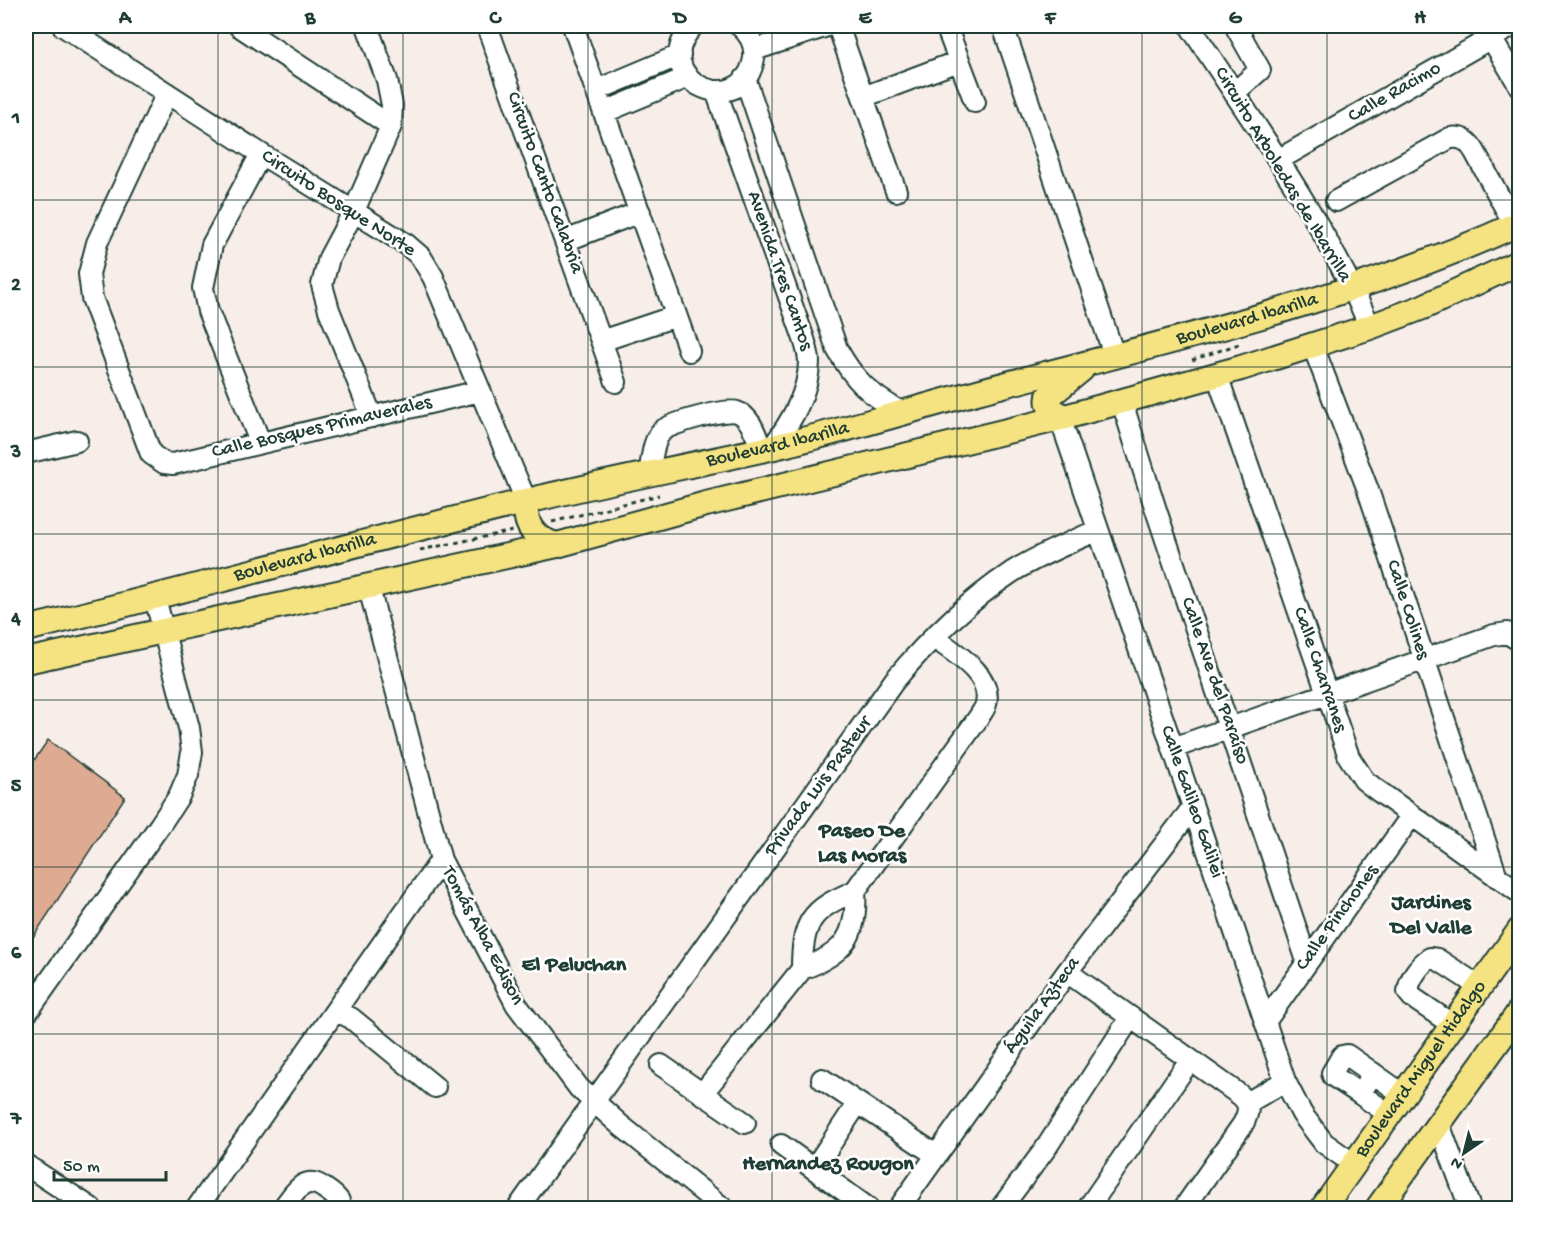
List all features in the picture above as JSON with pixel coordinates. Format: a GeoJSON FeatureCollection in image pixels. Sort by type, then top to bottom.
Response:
{"type":"FeatureCollection","features":[{"type":"Feature","properties":{"kind":"main road","name":"Boulevard Ibarilla"},"geometry":{"type":"LineString","coordinates":[[26,629],[526,501],[800,441],[1177,339],[1352,289],[1517,225]]}},
{"type":"Feature","properties":{"kind":"main road","name":"Boulevard Ibarilla"},"geometry":{"type":"LineString","coordinates":[[26,661],[369,588],[557,545],[706,504],[1063,418],[1217,375],[1370,327],[1423,307],[1520,262]]}},
{"type":"Feature","properties":{"kind":"main road"},"geometry":{"type":"LineString","coordinates":[[1063,418],[1050,408],[1049,396],[1103,358]]}},
{"type":"Feature","properties":{"kind":"main road"},"geometry":{"type":"LineString","coordinates":[[706,504],[729,489],[788,475],[795,471],[802,461],[800,441]]}},
{"type":"Feature","properties":{"kind":"main road"},"geometry":{"type":"LineString","coordinates":[[526,501],[525,515],[534,534],[544,542],[557,545]]}},
{"type":"Feature","properties":{"kind":"main road","name":"Boulevard Miguel Hidalgo"},"geometry":{"type":"LineString","coordinates":[[1323,1209],[1520,930]]}},
{"type":"Feature","properties":{"kind":"main road"},"geometry":{"type":"LineString","coordinates":[[1378,1209],[1518,1020]]}},
{"type":"Feature","properties":{"kind":"street","name":"Circuito Bosque Norte"},"geometry":{"type":"LineString","coordinates":[[63,26],[261,154],[406,244],[421,257],[433,277],[526,501]]}},
{"type":"Feature","properties":{"kind":"street"},"geometry":{"type":"LineString","coordinates":[[239,26],[391,126]]}},
{"type":"Feature","properties":{"kind":"street"},"geometry":{"type":"LineString","coordinates":[[366,26],[387,80],[392,105],[391,126],[354,211],[329,258],[322,285],[329,310],[372,417]]}},
{"type":"Feature","properties":{"kind":"street","name":"Circuito Canto Calabria"},"geometry":{"type":"LineString","coordinates":[[487,26],[615,382]]}},
{"type":"Feature","properties":{"kind":"street"},"geometry":{"type":"LineString","coordinates":[[573,26],[689,351]]}},
{"type":"Feature","properties":{"kind":"street"},"geometry":{"type":"LineString","coordinates":[[693,26],[686,34],[680,55],[683,70],[696,85],[705,90],[716,91],[737,86],[746,78],[754,60],[750,27]]}},
{"type":"Feature","properties":{"kind":"street"},"geometry":{"type":"LineString","coordinates":[[754,50],[827,26]]}},
{"type":"Feature","properties":{"kind":"street"},"geometry":{"type":"LineString","coordinates":[[838,26],[896,191]]}},
{"type":"Feature","properties":{"kind":"street"},"geometry":{"type":"LineString","coordinates":[[946,26],[975,102]]}},
{"type":"Feature","properties":{"kind":"street"},"geometry":{"type":"LineString","coordinates":[[1003,26],[1103,358]]}},
{"type":"Feature","properties":{"kind":"street","name":"Circuito Arboledas de Ibarrilla"},"geometry":{"type":"LineString","coordinates":[[1190,26],[1278,160],[1352,289],[1370,327]]}},
{"type":"Feature","properties":{"kind":"street","name":"Calle Racimo"},"geometry":{"type":"LineString","coordinates":[[1278,160],[1487,32],[1512,26]]}},
{"type":"Feature","properties":{"kind":"street"},"geometry":{"type":"LineString","coordinates":[[1234,93],[1260,70],[1237,29]]}},
{"type":"Feature","properties":{"kind":"street"},"geometry":{"type":"LineString","coordinates":[[1487,32],[1520,87]]}},
{"type":"Feature","properties":{"kind":"street"},"geometry":{"type":"LineString","coordinates":[[597,90],[680,55]]}},
{"type":"Feature","properties":{"kind":"street"},"geometry":{"type":"LineString","coordinates":[[863,97],[959,61]]}},
{"type":"Feature","properties":{"kind":"street"},"geometry":{"type":"LineString","coordinates":[[605,112],[688,77]]}},
{"type":"Feature","properties":{"kind":"street","name":"Avenida Tres Cantos"},"geometry":{"type":"LineString","coordinates":[[746,78],[837,349],[848,369],[863,387],[881,401],[901,412]]}},
{"type":"Feature","properties":{"kind":"street","name":"Avenida Tres Cantos"},"geometry":{"type":"LineString","coordinates":[[716,91],[804,339],[809,361],[805,384],[797,407],[786,428],[767,449]]}},
{"type":"Feature","properties":{"kind":"street","name":"Calle Bosques Primaverales"},"geometry":{"type":"LineString","coordinates":[[167,93],[97,243],[88,274],[92,298],[151,454],[164,463],[173,464],[480,391]]}},
{"type":"Feature","properties":{"kind":"street"},"geometry":{"type":"LineString","coordinates":[[1336,201],[1450,138],[1457,137],[1470,144],[1476,152],[1517,225]]}},
{"type":"Feature","properties":{"kind":"street"},"geometry":{"type":"LineString","coordinates":[[260,442],[208,311],[203,288],[212,245],[261,154]]}},
{"type":"Feature","properties":{"kind":"street"},"geometry":{"type":"LineString","coordinates":[[565,241],[640,212]]}},
{"type":"Feature","properties":{"kind":"street"},"geometry":{"type":"LineString","coordinates":[[601,341],[676,316]]}},
{"type":"Feature","properties":{"kind":"street","name":"Calle Colines"},"geometry":{"type":"LineString","coordinates":[[1313,346],[1368,490],[1497,877]]}},
{"type":"Feature","properties":{"kind":"street","name":"Calle Charranes"},"geometry":{"type":"LineString","coordinates":[[1217,375],[1326,693],[1349,757],[1357,771],[1374,788],[1520,893]]}},
{"type":"Feature","properties":{"kind":"street","name":"Calle Ave del Paraíso"},"geometry":{"type":"LineString","coordinates":[[1122,402],[1307,961]]}},
{"type":"Feature","properties":{"kind":"street"},"geometry":{"type":"LineString","coordinates":[[649,474],[656,441],[661,431],[671,424],[727,411],[737,411],[745,417],[767,449]]}},
{"type":"Feature","properties":{"kind":"street","name":"Calle Galileo Galilei"},"geometry":{"type":"LineString","coordinates":[[1063,418],[1098,530],[1194,807],[1285,1081],[1302,1114],[1324,1143],[1354,1165]]}},
{"type":"Feature","properties":{"kind":"street"},"geometry":{"type":"LineString","coordinates":[[26,453],[77,441]]}},
{"type":"Feature","properties":{"kind":"street","name":"Privada Luis Pasteur"},"geometry":{"type":"LineString","coordinates":[[518,1209],[592,1102],[894,681],[916,654],[980,596],[1013,572],[1048,552],[1098,530]]}},
{"type":"Feature","properties":{"kind":"street","name":"Tomás Alba Edison"},"geometry":{"type":"LineString","coordinates":[[369,588],[441,860],[516,1004],[592,1102],[723,1209]]}},
{"type":"Feature","properties":{"kind":"street"},"geometry":{"type":"LineString","coordinates":[[26,1014],[160,825],[179,796],[188,775],[192,752],[189,728],[154,598]]}},
{"type":"Feature","properties":{"kind":"street"},"geometry":{"type":"LineString","coordinates":[[1173,748],[1494,635],[1507,633],[1520,641]]}},
{"type":"Feature","properties":{"kind":"street"},"geometry":{"type":"LineString","coordinates":[[802,969],[803,938],[811,920],[830,902],[855,891],[980,717],[986,705],[986,691],[973,669],[933,637]]}},
{"type":"Feature","properties":{"kind":"street","name":"Águila Azteca"},"geometry":{"type":"LineString","coordinates":[[898,1209],[1067,972],[1194,807]]}},
{"type":"Feature","properties":{"kind":"street","name":"Calle Pinchones"},"geometry":{"type":"LineString","coordinates":[[1265,1022],[1412,815]]}},
{"type":"Feature","properties":{"kind":"street"},"geometry":{"type":"LineString","coordinates":[[197,1209],[441,860]]}},
{"type":"Feature","properties":{"kind":"street"},"geometry":{"type":"LineString","coordinates":[[702,1094],[802,969],[825,960],[842,947],[849,938],[855,916],[855,891]]}},
{"type":"Feature","properties":{"kind":"street"},"geometry":{"type":"LineString","coordinates":[[1453,1024],[1413,998],[1408,992],[1408,983],[1424,962],[1430,958],[1437,959],[1479,987]]}},
{"type":"Feature","properties":{"kind":"street"},"geometry":{"type":"LineString","coordinates":[[1067,972],[1244,1099],[1247,1116],[1236,1136],[1184,1209]]}},
{"type":"Feature","properties":{"kind":"street"},"geometry":{"type":"LineString","coordinates":[[336,1011],[351,1018],[435,1087]]}},
{"type":"Feature","properties":{"kind":"street"},"geometry":{"type":"LineString","coordinates":[[1001,1209],[1046,1148],[1130,1018]]}},
{"type":"Feature","properties":{"kind":"street"},"geometry":{"type":"LineString","coordinates":[[1390,1115],[1333,1076],[1332,1073],[1342,1056],[1347,1055],[1404,1095]]}},
{"type":"Feature","properties":{"kind":"street"},"geometry":{"type":"LineString","coordinates":[[1088,1209],[1190,1060]]}},
{"type":"Feature","properties":{"kind":"street"},"geometry":{"type":"LineString","coordinates":[[661,1065],[745,1123]]}},
{"type":"Feature","properties":{"kind":"street"},"geometry":{"type":"LineString","coordinates":[[1360,1094],[1373,1073]]}},
{"type":"Feature","properties":{"kind":"street"},"geometry":{"type":"LineString","coordinates":[[822,1079],[936,1155]]}},
{"type":"Feature","properties":{"kind":"street"},"geometry":{"type":"LineString","coordinates":[[1244,1099],[1285,1081]]}},
{"type":"Feature","properties":{"kind":"street"},"geometry":{"type":"LineString","coordinates":[[814,1169],[857,1104]]}},
{"type":"Feature","properties":{"kind":"street"},"geometry":{"type":"LineString","coordinates":[[1439,1124],[1470,1209]]}},
{"type":"Feature","properties":{"kind":"street"},"geometry":{"type":"LineString","coordinates":[[781,1145],[868,1209]]}},
{"type":"Feature","properties":{"kind":"street"},"geometry":{"type":"LineString","coordinates":[[26,1165],[91,1209]]}},
{"type":"Feature","properties":{"kind":"street"},"geometry":{"type":"LineString","coordinates":[[283,1209],[298,1189],[310,1182],[317,1182],[339,1201],[337,1209]]}},
{"type":"Feature","properties":{"kind":"building"},"geometry":{"type":"Polygon","coordinates":[[[48,740],[125,797],[26,948],[26,772],[48,740]]]}},
{"type":"Feature","properties":{"kind":"district","name":"Paseo De Las Moras"},"geometry":{"type":"Point","coordinates":[862,844]}},
{"type":"Feature","properties":{"kind":"district","name":"Jardines Del Valle"},"geometry":{"type":"Point","coordinates":[1431,916]}},
{"type":"Feature","properties":{"kind":"district","name":"El Peluchan"},"geometry":{"type":"Point","coordinates":[574,966]}},
{"type":"Feature","properties":{"kind":"district","name":"Hernandez Rougon"},"geometry":{"type":"Point","coordinates":[828,1165]}}]}
